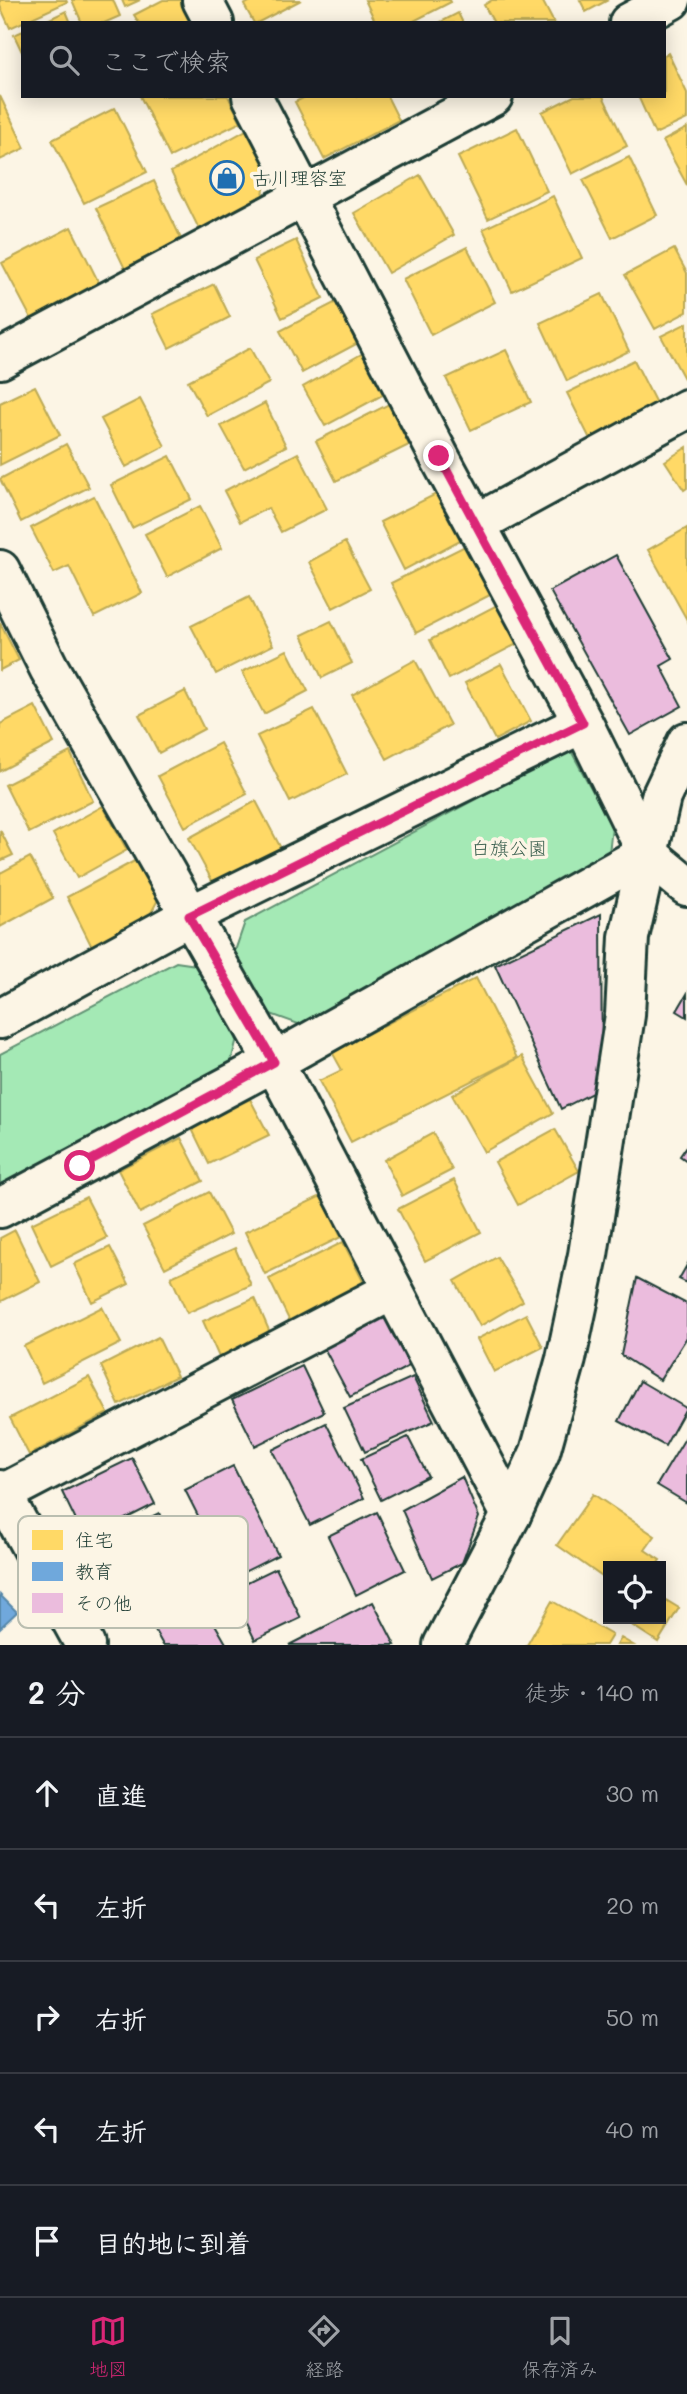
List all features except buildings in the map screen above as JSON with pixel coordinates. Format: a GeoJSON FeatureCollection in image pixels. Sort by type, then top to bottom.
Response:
{"type":"FeatureCollection","features":[{"type":"Feature","properties":{"kind":"street"},"geometry":{"type":"LineString","coordinates":[[202,0],[213,21]]}},
{"type":"Feature","properties":{"kind":"street"},"geometry":{"type":"LineString","coordinates":[[633,21],[671,0]]}},
{"type":"Feature","properties":{"kind":"street"},"geometry":{"type":"LineString","coordinates":[[253,98],[583,723],[647,853],[687,886]]}},
{"type":"Feature","properties":{"kind":"street"},"geometry":{"type":"LineString","coordinates":[[0,359],[489,98]]}},
{"type":"Feature","properties":{"kind":"street"},"geometry":{"type":"LineString","coordinates":[[476,524],[687,409]]}},
{"type":"Feature","properties":{"kind":"street"},"geometry":{"type":"LineString","coordinates":[[0,570],[49,668],[274,1062],[511,1515]]}},
{"type":"Feature","properties":{"kind":"street"},"geometry":{"type":"LineString","coordinates":[[0,1019],[189,916],[583,723]]}},
{"type":"Feature","properties":{"kind":"street"},"geometry":{"type":"LineString","coordinates":[[443,1645],[511,1515],[540,1452],[566,1359],[588,1255],[625,1015],[629,937],[661,797],[687,742]]}},
{"type":"Feature","properties":{"kind":"street"},"geometry":{"type":"LineString","coordinates":[[0,1208],[274,1062],[647,853]]}},
{"type":"Feature","properties":{"kind":"street"},"geometry":{"type":"LineString","coordinates":[[18,1523],[1,1492],[393,1290]]}},
{"type":"Feature","properties":{"kind":"street"},"geometry":{"type":"LineString","coordinates":[[76,1628],[85,1645]]}},
{"type":"Feature","properties":{"kind":"green space","name":"白旗公園"},"geometry":{"type":"Polygon","coordinates":[[[570,749],[612,827],[608,862],[301,1025],[265,1012],[234,954],[245,922],[570,749]]]}},
{"type":"Feature","properties":{"kind":"green space"},"geometry":{"type":"Polygon","coordinates":[[[176,962],[210,967],[240,1026],[231,1062],[0,1185],[0,1054],[176,962]]]}},
{"type":"Feature","properties":{"kind":"place","name":"古川理容室"},"geometry":{"type":"Point","coordinates":[227,178]}},
{"type":"Feature","properties":{"kind":"route"},"geometry":{"type":"LineString","coordinates":[[80,1166],[274,1062],[189,916],[583,723],[439,456]]}}]}
